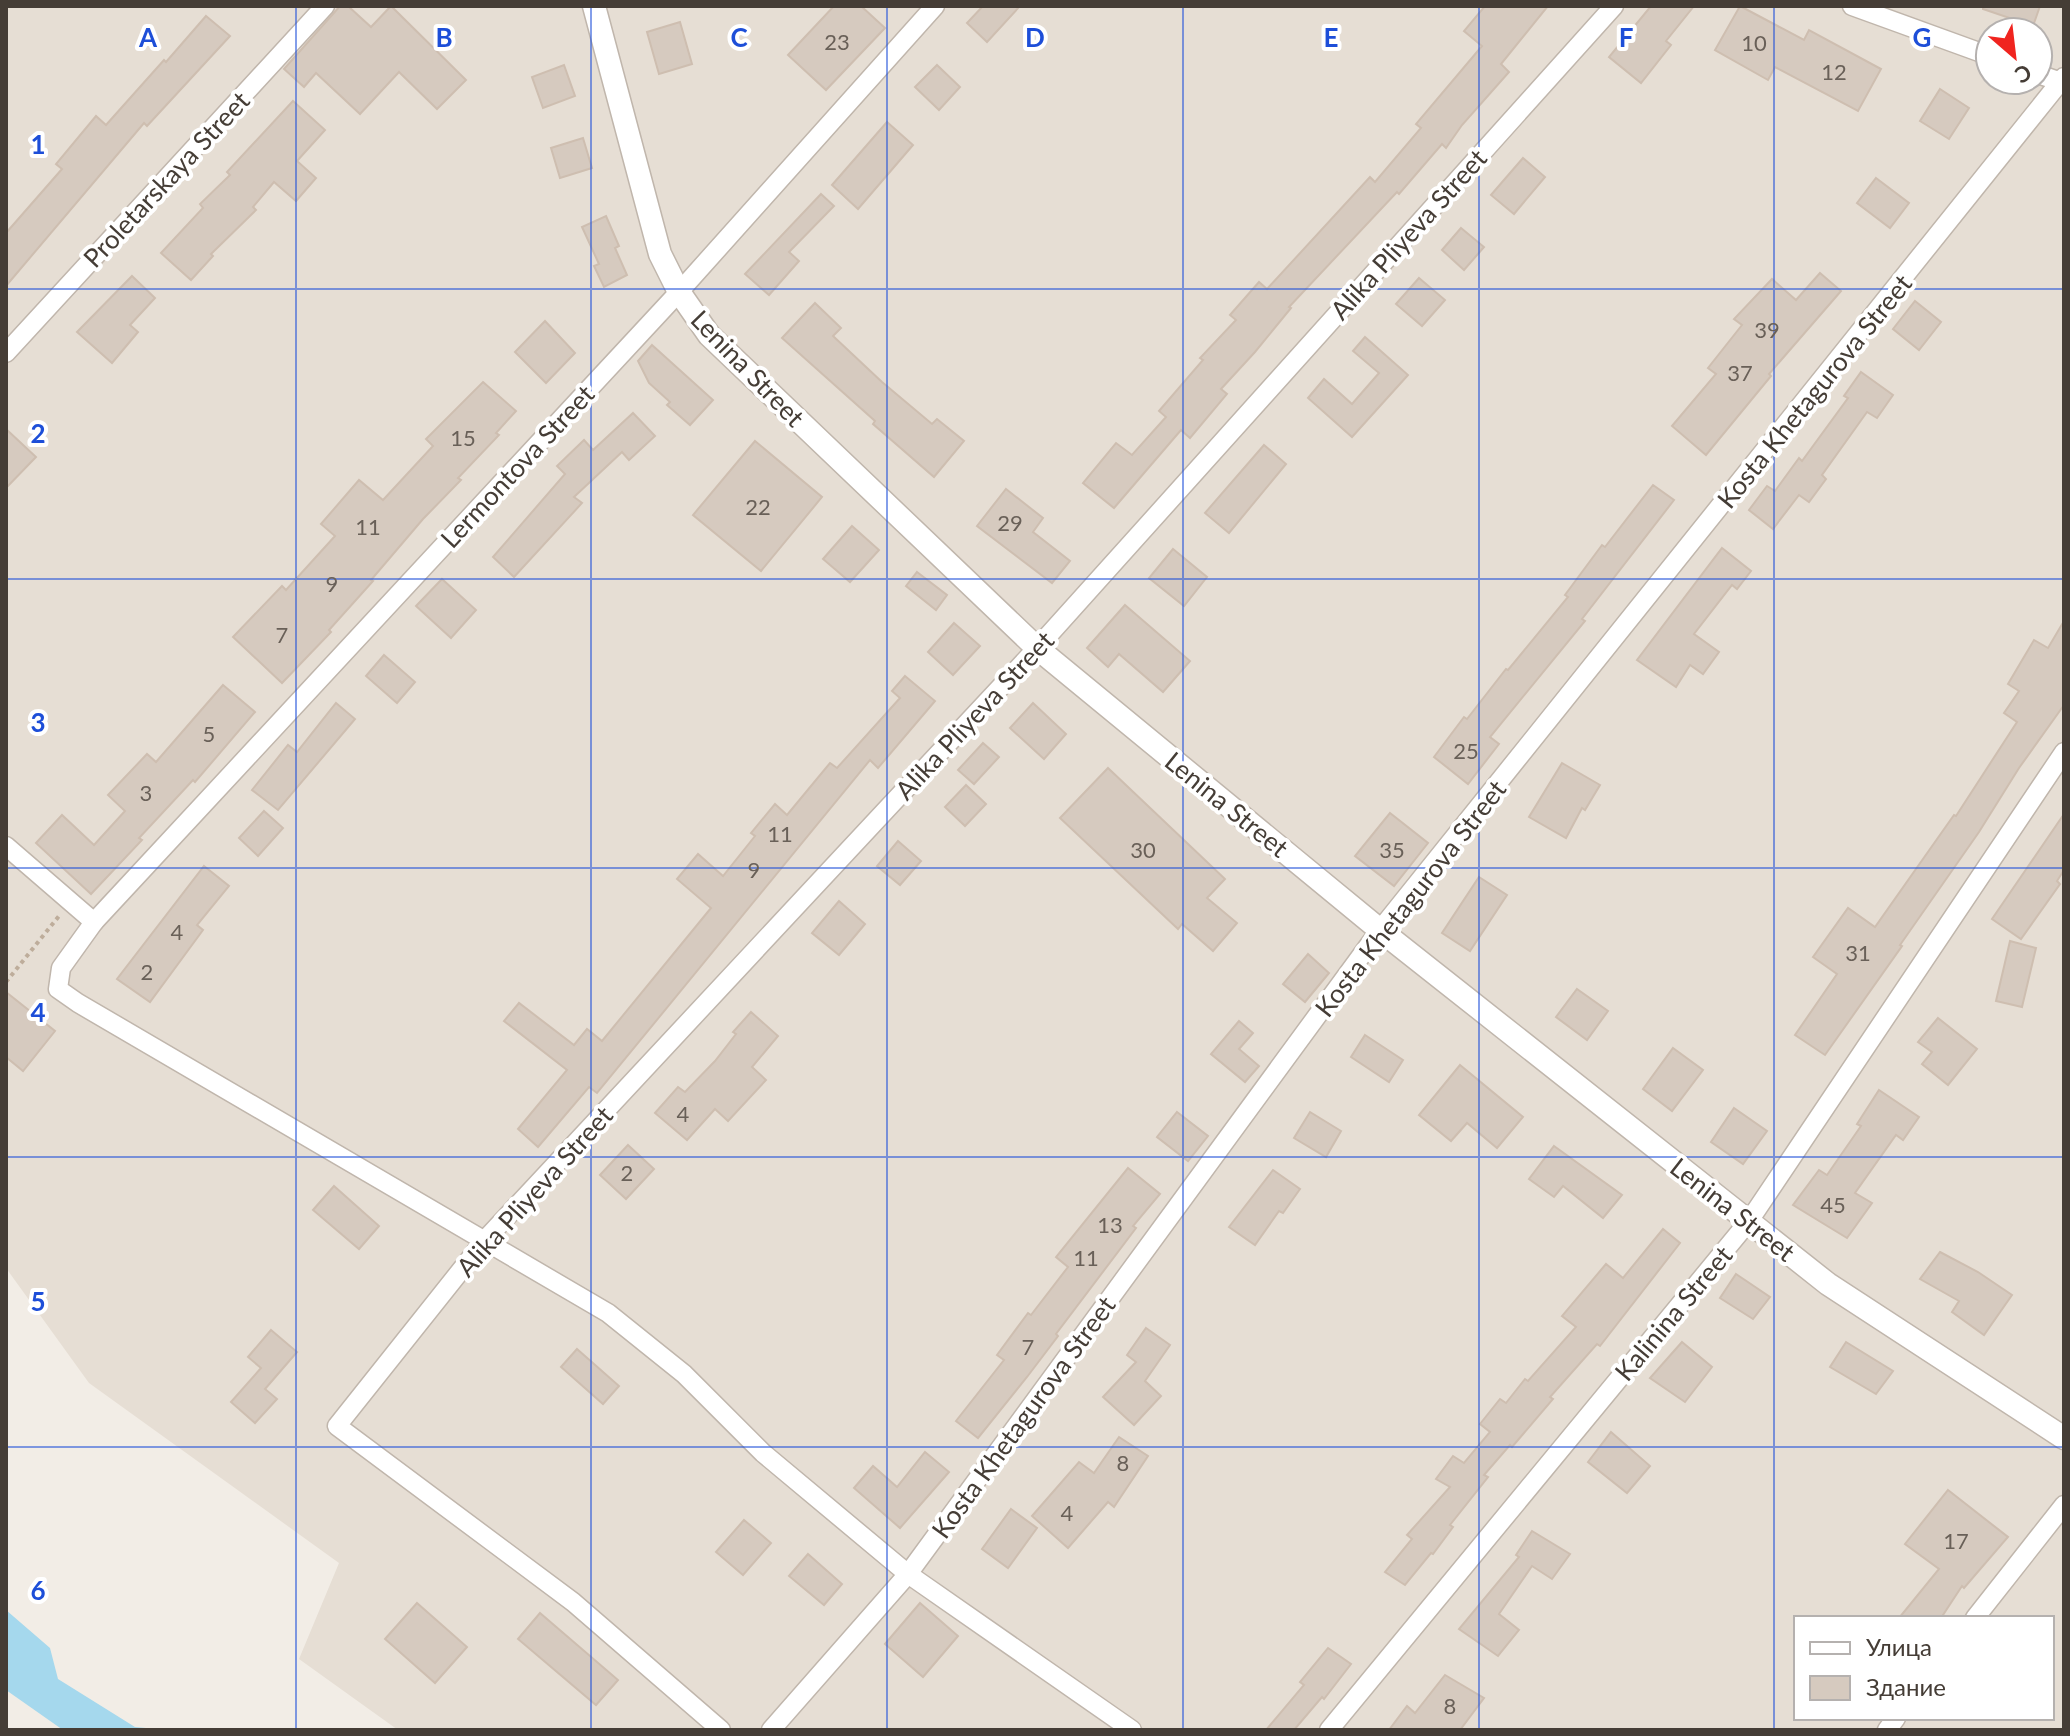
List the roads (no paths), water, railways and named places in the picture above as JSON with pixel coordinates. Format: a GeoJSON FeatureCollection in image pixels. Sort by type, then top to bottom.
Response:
{"type":"FeatureCollection","features":[{"type":"Feature","properties":{"kind":"street","name":"Proletarskaya Street"},"geometry":{"type":"LineString","coordinates":[[6,353],[325,6]]}},
{"type":"Feature","properties":{"kind":"street","name":"Lenina Street"},"geometry":{"type":"LineString","coordinates":[[594,6],[660,254],[679,292],[709,335],[1037,648],[1380,930],[1828,1284],[2064,1438]]}},
{"type":"Feature","properties":{"kind":"street","name":"Lermontova Street"},"geometry":{"type":"LineString","coordinates":[[485,1240],[78,1003],[58,989],[61,968],[94,922],[679,292],[935,6]]}},
{"type":"Feature","properties":{"kind":"street","name":"Alika Pliyeva Street"},"geometry":{"type":"LineString","coordinates":[[721,1730],[573,1602],[337,1426],[485,1240],[1037,648],[1614,6]]}},
{"type":"Feature","properties":{"kind":"street"},"geometry":{"type":"LineString","coordinates":[[1852,6],[1974,50]]}},
{"type":"Feature","properties":{"kind":"street","name":"Kosta Khetagurova Street"},"geometry":{"type":"LineString","coordinates":[[771,1730],[908,1574],[1380,930],[2063,81]]}},
{"type":"Feature","properties":{"kind":"street","name":"Kalinina Street"},"geometry":{"type":"LineString","coordinates":[[1329,1730],[1749,1221],[2064,752]]}},
{"type":"Feature","properties":{"kind":"street"},"geometry":{"type":"LineString","coordinates":[[6,846],[94,922]]}},
{"type":"Feature","properties":{"kind":"street"},"geometry":{"type":"LineString","coordinates":[[485,1240],[619,1321],[684,1374],[763,1453],[908,1574],[1132,1730]]}},
{"type":"Feature","properties":{"kind":"street"},"geometry":{"type":"LineString","coordinates":[[1977,1616],[2064,1505]]}},
{"type":"Feature","properties":{"kind":"water"},"geometry":{"type":"Polygon","coordinates":[[[6,1610],[50,1648],[58,1679],[135,1727],[168,1730],[63,1730],[6,1690],[6,1610]]]}}]}
